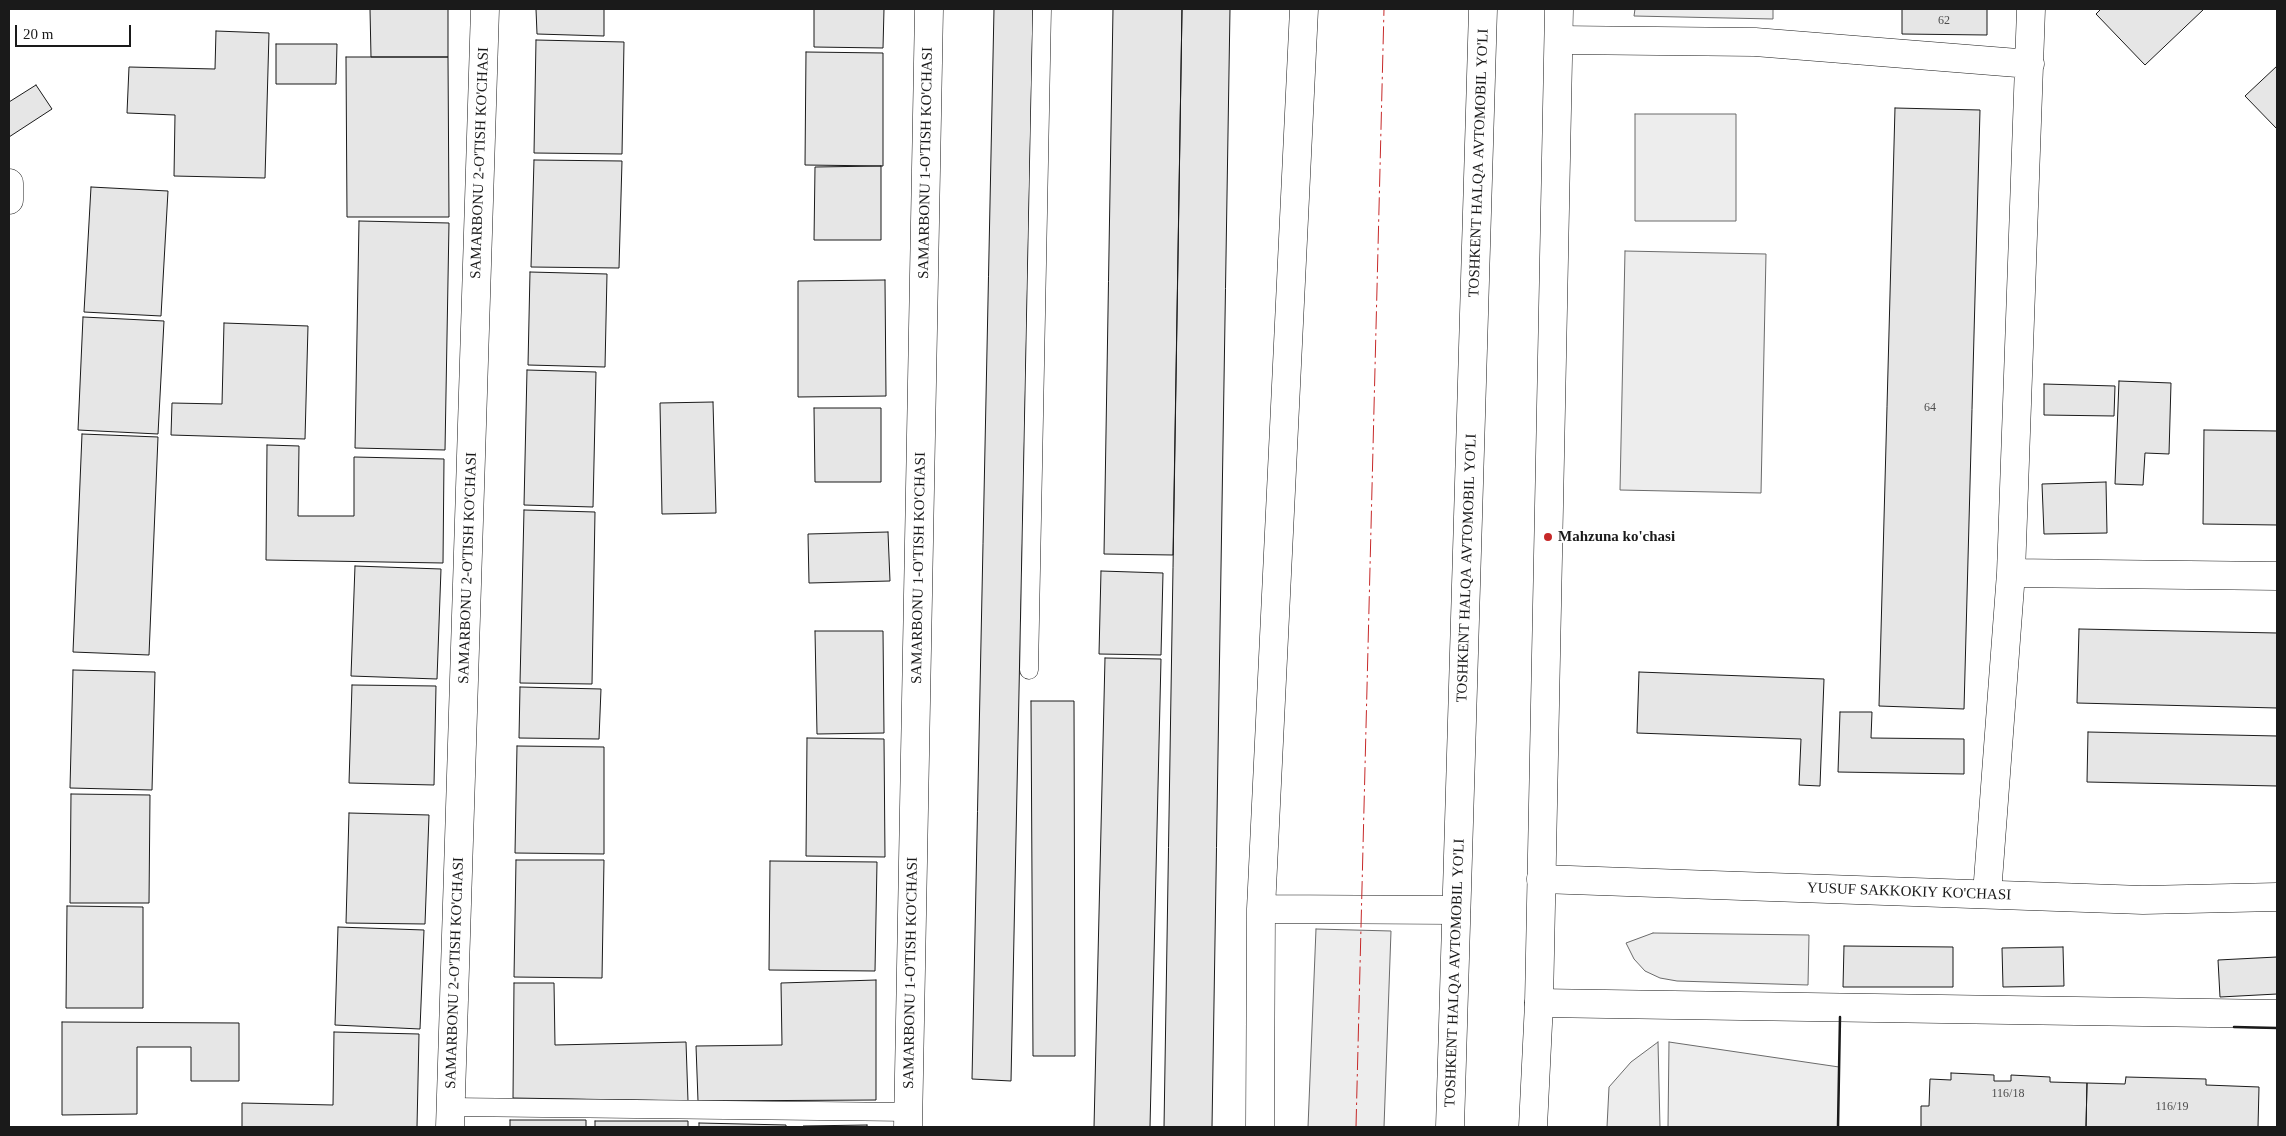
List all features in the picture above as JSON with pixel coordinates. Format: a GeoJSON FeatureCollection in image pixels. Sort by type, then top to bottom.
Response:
{"type":"FeatureCollection","features":[{"type":"Feature","properties":{"kind":"main road","name":"SAMARBONU 2-O'TISH KO'CHASI"},"geometry":{"type":"LineString","coordinates":[[451,1117],[485,9]]}},
{"type":"Feature","properties":{"kind":"main road","name":"SAMARBONU 1-O'TISH KO'CHASI"},"geometry":{"type":"LineString","coordinates":[[909,1120],[929,9]]}},
{"type":"Feature","properties":{"kind":"main road"},"geometry":{"type":"LineString","coordinates":[[1260,1127],[1261,909],[1304,9]]}},
{"type":"Feature","properties":{"kind":"main road","name":"TOSHKENT HALQA AVTOMOBIL YO'LI"},"geometry":{"type":"LineString","coordinates":[[1450,1127],[1483,9]]}},
{"type":"Feature","properties":{"kind":"main road"},"geometry":{"type":"LineString","coordinates":[[1533,1127],[1539,1004],[1560,9]]}},
{"type":"Feature","properties":{"kind":"main road"},"geometry":{"type":"LineString","coordinates":[[1987,894],[2011,573],[2030,64],[2030,9]]}},
{"type":"Feature","properties":{"kind":"main road"},"geometry":{"type":"LineString","coordinates":[[1559,40],[1755,42],[2030,64]]}},
{"type":"Feature","properties":{"kind":"main road"},"geometry":{"type":"LineString","coordinates":[[9,183],[9,200]]}},
{"type":"Feature","properties":{"kind":"main road"},"geometry":{"type":"LineString","coordinates":[[2011,573],[2277,576]]}},
{"type":"Feature","properties":{"kind":"main road","name":"YUSUF SAKKOKIY KO'CHASI"},"geometry":{"type":"LineString","coordinates":[[1541,879],[2143,900],[2277,897]]}},
{"type":"Feature","properties":{"kind":"main road"},"geometry":{"type":"LineString","coordinates":[[1261,909],[1456,910]]}},
{"type":"Feature","properties":{"kind":"main road"},"geometry":{"type":"LineString","coordinates":[[1539,1004],[2277,1014]]}},
{"type":"Feature","properties":{"kind":"lane"},"geometry":{"type":"LineString","coordinates":[[1029,670],[1042,9]]}},
{"type":"Feature","properties":{"kind":"lane"},"geometry":{"type":"LineString","coordinates":[[451,1117],[909,1120]]}},
{"type":"Feature","properties":{"kind":"shaded area"},"geometry":{"type":"Polygon","coordinates":[[[1635,9],[1773,9],[1773,19],[1634,16],[1635,9]]]}},
{"type":"Feature","properties":{"kind":"shaded area"},"geometry":{"type":"Polygon","coordinates":[[[1635,114],[1736,114],[1736,221],[1635,221],[1635,114]]]}},
{"type":"Feature","properties":{"kind":"shaded area"},"geometry":{"type":"Polygon","coordinates":[[[1625,251],[1766,254],[1761,493],[1620,490],[1625,251]]]}},
{"type":"Feature","properties":{"kind":"shaded area"},"geometry":{"type":"Polygon","coordinates":[[[1316,929],[1391,931],[1384,1127],[1308,1127],[1316,929]]]}},
{"type":"Feature","properties":{"kind":"shaded area"},"geometry":{"type":"Polygon","coordinates":[[[1653,933],[1809,935],[1808,985],[1677,981],[1660,978],[1645,971],[1634,959],[1626,943],[1653,933]]]}},
{"type":"Feature","properties":{"kind":"shaded area"},"geometry":{"type":"Polygon","coordinates":[[[1658,1042],[1660,1127],[1607,1127],[1609,1087],[1631,1062],[1658,1042]]]}},
{"type":"Feature","properties":{"kind":"shaded area"},"geometry":{"type":"Polygon","coordinates":[[[1669,1042],[1839,1067],[1838,1127],[1668,1127],[1669,1042]]]}},
{"type":"Feature","properties":{"kind":"building"},"geometry":{"type":"Polygon","coordinates":[[[370,9],[448,9],[448,57],[371,57],[370,9]]]}},
{"type":"Feature","properties":{"kind":"building"},"geometry":{"type":"Polygon","coordinates":[[[536,9],[604,9],[604,36],[537,34],[536,9]]]}},
{"type":"Feature","properties":{"kind":"building"},"geometry":{"type":"Polygon","coordinates":[[[814,9],[884,9],[883,48],[814,47],[814,9]]]}},
{"type":"Feature","properties":{"kind":"building"},"geometry":{"type":"Polygon","coordinates":[[[994,9],[1033,9],[1011,1081],[972,1079],[994,9]]]}},
{"type":"Feature","properties":{"kind":"building"},"geometry":{"type":"Polygon","coordinates":[[[1113,9],[1182,9],[1173,555],[1104,554],[1113,9]]]}},
{"type":"Feature","properties":{"kind":"building"},"geometry":{"type":"Polygon","coordinates":[[[1182,9],[1230,9],[1212,1127],[1164,1127],[1182,9]]]}},
{"type":"Feature","properties":{"kind":"building"},"geometry":{"type":"Polygon","coordinates":[[[1902,9],[1987,9],[1987,35],[1902,34],[1902,9]]]}},
{"type":"Feature","properties":{"kind":"building"},"geometry":{"type":"Polygon","coordinates":[[[2101,9],[2204,9],[2145,65],[2096,14],[2101,9]]]}},
{"type":"Feature","properties":{"kind":"building"},"geometry":{"type":"Polygon","coordinates":[[[216,31],[269,33],[265,178],[174,176],[175,115],[127,113],[129,67],[215,69],[216,31]]]}},
{"type":"Feature","properties":{"kind":"building"},"geometry":{"type":"Polygon","coordinates":[[[536,40],[624,42],[622,154],[534,153],[536,40]]]}},
{"type":"Feature","properties":{"kind":"building"},"geometry":{"type":"Polygon","coordinates":[[[276,44],[337,44],[336,84],[276,84],[276,44]]]}},
{"type":"Feature","properties":{"kind":"building"},"geometry":{"type":"Polygon","coordinates":[[[806,52],[883,53],[883,166],[805,165],[806,52]]]}},
{"type":"Feature","properties":{"kind":"building"},"geometry":{"type":"Polygon","coordinates":[[[346,57],[448,57],[449,217],[347,217],[346,57]]]}},
{"type":"Feature","properties":{"kind":"building"},"geometry":{"type":"Polygon","coordinates":[[[2277,66],[2277,129],[2245,96],[2277,66]]]}},
{"type":"Feature","properties":{"kind":"building"},"geometry":{"type":"Polygon","coordinates":[[[36,85],[52,109],[9,137],[9,102],[36,85]]]}},
{"type":"Feature","properties":{"kind":"building"},"geometry":{"type":"Polygon","coordinates":[[[1895,108],[1980,110],[1964,709],[1879,706],[1895,108]]]}},
{"type":"Feature","properties":{"kind":"building"},"geometry":{"type":"Polygon","coordinates":[[[534,160],[622,161],[619,268],[531,267],[534,160]]]}},
{"type":"Feature","properties":{"kind":"building"},"geometry":{"type":"Polygon","coordinates":[[[881,166],[881,240],[814,240],[815,167],[881,166]]]}},
{"type":"Feature","properties":{"kind":"building"},"geometry":{"type":"Polygon","coordinates":[[[91,187],[168,191],[161,316],[84,312],[91,187]]]}},
{"type":"Feature","properties":{"kind":"building"},"geometry":{"type":"Polygon","coordinates":[[[359,221],[449,223],[445,450],[355,448],[359,221]]]}},
{"type":"Feature","properties":{"kind":"building"},"geometry":{"type":"Polygon","coordinates":[[[530,272],[607,274],[605,367],[528,365],[530,272]]]}},
{"type":"Feature","properties":{"kind":"building"},"geometry":{"type":"Polygon","coordinates":[[[885,280],[886,396],[798,397],[798,281],[885,280]]]}},
{"type":"Feature","properties":{"kind":"building"},"geometry":{"type":"Polygon","coordinates":[[[83,317],[164,321],[158,434],[78,430],[83,317]]]}},
{"type":"Feature","properties":{"kind":"building"},"geometry":{"type":"Polygon","coordinates":[[[224,323],[308,326],[305,439],[171,435],[172,403],[222,404],[224,323]]]}},
{"type":"Feature","properties":{"kind":"building"},"geometry":{"type":"Polygon","coordinates":[[[527,370],[596,372],[593,507],[524,505],[527,370]]]}},
{"type":"Feature","properties":{"kind":"building"},"geometry":{"type":"Polygon","coordinates":[[[2119,381],[2171,383],[2169,454],[2145,453],[2143,485],[2115,484],[2119,381]]]}},
{"type":"Feature","properties":{"kind":"building"},"geometry":{"type":"Polygon","coordinates":[[[2044,384],[2115,386],[2114,416],[2044,415],[2044,384]]]}},
{"type":"Feature","properties":{"kind":"building"},"geometry":{"type":"Polygon","coordinates":[[[713,402],[716,513],[662,514],[660,403],[713,402]]]}},
{"type":"Feature","properties":{"kind":"building"},"geometry":{"type":"Polygon","coordinates":[[[814,408],[881,408],[881,482],[815,482],[814,408]]]}},
{"type":"Feature","properties":{"kind":"building"},"geometry":{"type":"Polygon","coordinates":[[[2204,430],[2277,431],[2277,525],[2203,524],[2204,430]]]}},
{"type":"Feature","properties":{"kind":"building"},"geometry":{"type":"Polygon","coordinates":[[[82,434],[158,437],[149,655],[73,652],[82,434]]]}},
{"type":"Feature","properties":{"kind":"building"},"geometry":{"type":"Polygon","coordinates":[[[267,445],[299,446],[298,516],[354,516],[354,457],[444,459],[443,563],[266,560],[267,445]]]}},
{"type":"Feature","properties":{"kind":"building"},"geometry":{"type":"Polygon","coordinates":[[[2106,482],[2107,533],[2044,534],[2042,484],[2106,482]]]}},
{"type":"Feature","properties":{"kind":"building"},"geometry":{"type":"Polygon","coordinates":[[[524,510],[595,512],[592,684],[520,683],[524,510]]]}},
{"type":"Feature","properties":{"kind":"building"},"geometry":{"type":"Polygon","coordinates":[[[888,532],[890,581],[809,583],[808,534],[888,532]]]}},
{"type":"Feature","properties":{"kind":"building"},"geometry":{"type":"Polygon","coordinates":[[[355,566],[441,569],[437,679],[351,676],[355,566]]]}},
{"type":"Feature","properties":{"kind":"building"},"geometry":{"type":"Polygon","coordinates":[[[1101,571],[1163,573],[1161,655],[1099,654],[1101,571]]]}},
{"type":"Feature","properties":{"kind":"building"},"geometry":{"type":"Polygon","coordinates":[[[2079,629],[2277,633],[2277,708],[2077,703],[2079,629]]]}},
{"type":"Feature","properties":{"kind":"building"},"geometry":{"type":"Polygon","coordinates":[[[815,631],[883,631],[884,733],[817,734],[815,631]]]}},
{"type":"Feature","properties":{"kind":"building"},"geometry":{"type":"Polygon","coordinates":[[[1105,658],[1161,659],[1150,1127],[1094,1127],[1105,658]]]}},
{"type":"Feature","properties":{"kind":"building"},"geometry":{"type":"Polygon","coordinates":[[[73,670],[155,672],[152,790],[70,788],[73,670]]]}},
{"type":"Feature","properties":{"kind":"building"},"geometry":{"type":"Polygon","coordinates":[[[1639,672],[1824,679],[1820,786],[1799,785],[1801,739],[1637,733],[1639,672]]]}},
{"type":"Feature","properties":{"kind":"building"},"geometry":{"type":"Polygon","coordinates":[[[352,685],[436,686],[434,785],[349,783],[352,685]]]}},
{"type":"Feature","properties":{"kind":"building"},"geometry":{"type":"Polygon","coordinates":[[[520,687],[601,689],[599,739],[519,738],[520,687]]]}},
{"type":"Feature","properties":{"kind":"building"},"geometry":{"type":"Polygon","coordinates":[[[1031,701],[1074,701],[1075,1056],[1033,1056],[1031,701]]]}},
{"type":"Feature","properties":{"kind":"building"},"geometry":{"type":"Polygon","coordinates":[[[1840,712],[1872,712],[1871,738],[1964,739],[1964,774],[1838,772],[1840,712]]]}},
{"type":"Feature","properties":{"kind":"building"},"geometry":{"type":"Polygon","coordinates":[[[2088,732],[2277,736],[2277,786],[2087,782],[2088,732]]]}},
{"type":"Feature","properties":{"kind":"building"},"geometry":{"type":"Polygon","coordinates":[[[807,738],[884,739],[885,857],[806,856],[807,738]]]}},
{"type":"Feature","properties":{"kind":"building"},"geometry":{"type":"Polygon","coordinates":[[[517,746],[604,747],[604,854],[515,853],[517,746]]]}},
{"type":"Feature","properties":{"kind":"building"},"geometry":{"type":"Polygon","coordinates":[[[71,794],[150,795],[149,903],[70,903],[71,794]]]}},
{"type":"Feature","properties":{"kind":"building"},"geometry":{"type":"Polygon","coordinates":[[[349,813],[429,815],[425,924],[346,923],[349,813]]]}},
{"type":"Feature","properties":{"kind":"building"},"geometry":{"type":"Polygon","coordinates":[[[516,860],[604,860],[602,978],[514,977],[516,860]]]}},
{"type":"Feature","properties":{"kind":"building"},"geometry":{"type":"Polygon","coordinates":[[[770,861],[877,862],[875,971],[769,970],[770,861]]]}},
{"type":"Feature","properties":{"kind":"building"},"geometry":{"type":"Polygon","coordinates":[[[67,906],[143,907],[143,1008],[66,1008],[67,906]]]}},
{"type":"Feature","properties":{"kind":"building"},"geometry":{"type":"Polygon","coordinates":[[[338,927],[424,930],[420,1029],[335,1025],[338,927]]]}},
{"type":"Feature","properties":{"kind":"building"},"geometry":{"type":"Polygon","coordinates":[[[1844,946],[1953,947],[1953,987],[1843,987],[1844,946]]]}},
{"type":"Feature","properties":{"kind":"building"},"geometry":{"type":"Polygon","coordinates":[[[2063,947],[2064,986],[2003,987],[2002,948],[2063,947]]]}},
{"type":"Feature","properties":{"kind":"building"},"geometry":{"type":"Polygon","coordinates":[[[2277,957],[2277,994],[2220,997],[2218,960],[2277,957]]]}},
{"type":"Feature","properties":{"kind":"building"},"geometry":{"type":"Polygon","coordinates":[[[876,980],[876,1100],[698,1101],[696,1046],[782,1045],[781,983],[876,980]]]}},
{"type":"Feature","properties":{"kind":"building"},"geometry":{"type":"Polygon","coordinates":[[[514,983],[554,983],[555,1045],[686,1042],[688,1101],[513,1098],[514,983]]]}},
{"type":"Feature","properties":{"kind":"building"},"geometry":{"type":"Polygon","coordinates":[[[62,1022],[239,1023],[239,1081],[191,1081],[191,1047],[137,1047],[137,1114],[62,1115],[62,1022]]]}},
{"type":"Feature","properties":{"kind":"building"},"geometry":{"type":"Polygon","coordinates":[[[334,1032],[419,1034],[417,1127],[242,1127],[242,1103],[333,1105],[334,1032]]]}},
{"type":"Feature","properties":{"kind":"building"},"geometry":{"type":"Polygon","coordinates":[[[1951,1073],[1994,1075],[1994,1081],[2011,1081],[2011,1075],[2050,1077],[2050,1082],[2087,1083],[2086,1127],[1921,1127],[1921,1106],[1929,1106],[1930,1079],[1951,1080],[1951,1073]]]}},
{"type":"Feature","properties":{"kind":"building"},"geometry":{"type":"Polygon","coordinates":[[[2126,1077],[2206,1079],[2206,1085],[2259,1087],[2258,1127],[2086,1127],[2087,1083],[2125,1084],[2126,1077]]]}},
{"type":"Feature","properties":{"kind":"building"},"geometry":{"type":"Polygon","coordinates":[[[510,1120],[586,1120],[586,1127],[510,1127],[510,1120]]]}},
{"type":"Feature","properties":{"kind":"building"},"geometry":{"type":"Polygon","coordinates":[[[595,1121],[688,1121],[688,1127],[595,1127],[595,1121]]]}},
{"type":"Feature","properties":{"kind":"building"},"geometry":{"type":"Polygon","coordinates":[[[699,1123],[786,1125],[786,1127],[699,1127],[699,1123]]]}},
{"type":"Feature","properties":{"kind":"building"},"geometry":{"type":"Polygon","coordinates":[[[867,1125],[867,1127],[803,1127],[803,1126],[867,1125]]]}},
{"type":"Feature","properties":{"kind":"wall"},"geometry":{"type":"LineString","coordinates":[[1838,1127],[1840,1017]]}},
{"type":"Feature","properties":{"kind":"wall"},"geometry":{"type":"LineString","coordinates":[[2234,1027],[2277,1028]]}},
{"type":"Feature","properties":{"kind":"power"},"geometry":{"type":"LineString","coordinates":[[1356,1127],[1384,9]]}},
{"type":"Feature","properties":{"kind":"place","name":"Mahzuna ko'chasi"},"geometry":{"type":"Point","coordinates":[1548,537]}}]}
